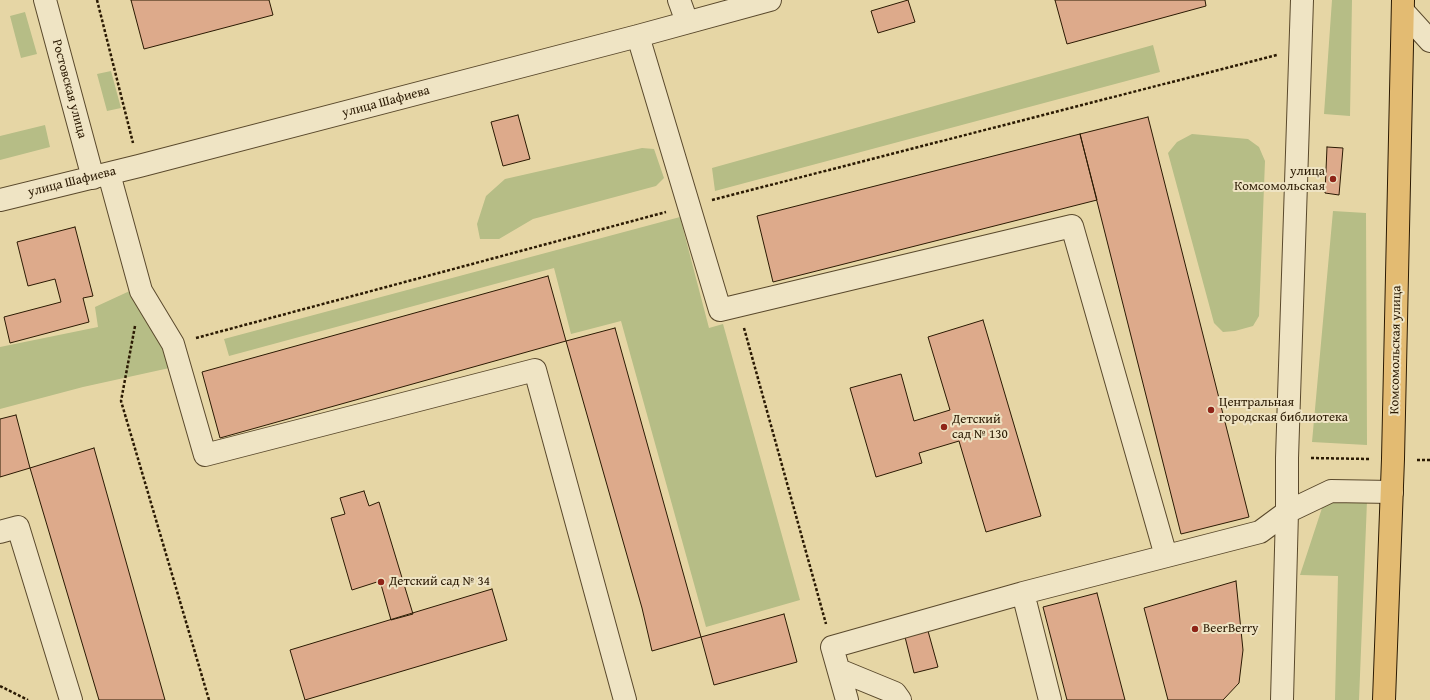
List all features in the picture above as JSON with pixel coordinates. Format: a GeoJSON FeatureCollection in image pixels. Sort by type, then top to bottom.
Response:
{"type":"FeatureCollection","features":[{"type":"Feature","properties":{"kind":"main road","name":"Комсомольская улица"},"geometry":{"type":"LineString","coordinates":[[1384,700],[1393,459],[1403,5]]}},
{"type":"Feature","properties":{"kind":"street","name":"Ростовская улица"},"geometry":{"type":"LineString","coordinates":[[45,0],[101,176],[141,291],[173,344],[205,455],[535,370],[625,700]]}},
{"type":"Feature","properties":{"kind":"street"},"geometry":{"type":"LineString","coordinates":[[679,0],[687,22]]}},
{"type":"Feature","properties":{"kind":"street","name":"улица Шафиева"},"geometry":{"type":"LineString","coordinates":[[0,200],[101,176],[638,36],[770,0]]}},
{"type":"Feature","properties":{"kind":"street"},"geometry":{"type":"LineString","coordinates":[[1282,700],[1287,458],[1302,0]]}},
{"type":"Feature","properties":{"kind":"street"},"geometry":{"type":"LineString","coordinates":[[1403,5],[1430,41]]}},
{"type":"Feature","properties":{"kind":"street"},"geometry":{"type":"LineString","coordinates":[[638,36],[720,310],[1072,226],[1166,556]]}},
{"type":"Feature","properties":{"kind":"street"},"geometry":{"type":"LineString","coordinates":[[847,700],[832,647],[1023,593],[1260,532],[1287,512],[1331,492],[1392,492]]}},
{"type":"Feature","properties":{"kind":"street"},"geometry":{"type":"LineString","coordinates":[[0,532],[18,527],[71,700]]}},
{"type":"Feature","properties":{"kind":"street"},"geometry":{"type":"LineString","coordinates":[[1023,593],[1050,700]]}},
{"type":"Feature","properties":{"kind":"street"},"geometry":{"type":"LineString","coordinates":[[838,670],[895,693],[900,700]]}},
{"type":"Feature","properties":{"kind":"path"},"geometry":{"type":"LineString","coordinates":[[97,0],[139,166]]}},
{"type":"Feature","properties":{"kind":"path"},"geometry":{"type":"LineString","coordinates":[[173,344],[689,206],[1279,54]]}},
{"type":"Feature","properties":{"kind":"path"},"geometry":{"type":"LineString","coordinates":[[141,291],[121,401],[209,700]]}},
{"type":"Feature","properties":{"kind":"path"},"geometry":{"type":"LineString","coordinates":[[738,306],[832,647]]}},
{"type":"Feature","properties":{"kind":"path"},"geometry":{"type":"LineString","coordinates":[[1287,458],[1430,460]]}},
{"type":"Feature","properties":{"kind":"path"},"geometry":{"type":"LineString","coordinates":[[0,686],[28,700]]}},
{"type":"Feature","properties":{"kind":"green space"},"geometry":{"type":"Polygon","coordinates":[[[1332,0],[1352,0],[1350,116],[1324,114],[1332,0]]]}},
{"type":"Feature","properties":{"kind":"green space"},"geometry":{"type":"Polygon","coordinates":[[[25,12],[37,54],[21,58],[10,16],[25,12]]]}},
{"type":"Feature","properties":{"kind":"green space"},"geometry":{"type":"Polygon","coordinates":[[[1153,45],[1160,72],[715,191],[712,168],[1153,45]]]}},
{"type":"Feature","properties":{"kind":"green space"},"geometry":{"type":"Polygon","coordinates":[[[111,71],[121,108],[107,111],[97,74],[111,71]]]}},
{"type":"Feature","properties":{"kind":"green space"},"geometry":{"type":"Polygon","coordinates":[[[45,125],[50,147],[0,160],[0,136],[45,125]]]}},
{"type":"Feature","properties":{"kind":"green space"},"geometry":{"type":"Polygon","coordinates":[[[1192,134],[1248,139],[1259,147],[1265,161],[1259,316],[1253,326],[1235,331],[1223,332],[1214,323],[1168,153],[1177,142],[1192,134]]]}},
{"type":"Feature","properties":{"kind":"green space"},"geometry":{"type":"Polygon","coordinates":[[[642,148],[654,149],[664,178],[656,186],[533,219],[499,239],[480,239],[477,224],[486,196],[505,179],[642,148]]]}},
{"type":"Feature","properties":{"kind":"green space"},"geometry":{"type":"Polygon","coordinates":[[[1333,211],[1366,213],[1367,445],[1312,442],[1333,211]]]}},
{"type":"Feature","properties":{"kind":"green space"},"geometry":{"type":"Polygon","coordinates":[[[680,217],[709,328],[723,324],[800,600],[706,627],[621,321],[571,334],[554,268],[229,356],[224,339],[680,217]]]}},
{"type":"Feature","properties":{"kind":"green space"},"geometry":{"type":"Polygon","coordinates":[[[134,289],[174,367],[83,387],[0,409],[0,347],[98,327],[95,307],[134,289]]]}},
{"type":"Feature","properties":{"kind":"green space"},"geometry":{"type":"Polygon","coordinates":[[[1336,500],[1367,501],[1359,700],[1335,700],[1338,576],[1300,575],[1323,505],[1336,500]]]}},
{"type":"Feature","properties":{"kind":"building"},"geometry":{"type":"Polygon","coordinates":[[[131,0],[269,0],[273,15],[144,49],[131,0]]]}},
{"type":"Feature","properties":{"kind":"building"},"geometry":{"type":"Polygon","coordinates":[[[908,0],[915,22],[878,33],[871,11],[908,0]]]}},
{"type":"Feature","properties":{"kind":"building"},"geometry":{"type":"Polygon","coordinates":[[[1055,0],[1205,0],[1206,6],[1067,44],[1055,0]]]}},
{"type":"Feature","properties":{"kind":"building"},"geometry":{"type":"Polygon","coordinates":[[[518,115],[530,159],[503,166],[491,122],[518,115]]]}},
{"type":"Feature","properties":{"kind":"building"},"geometry":{"type":"Polygon","coordinates":[[[1148,117],[1249,517],[1181,534],[1080,134],[1148,117]]]}},
{"type":"Feature","properties":{"kind":"building"},"geometry":{"type":"Polygon","coordinates":[[[1080,134],[1097,200],[773,282],[757,216],[1080,134]]]}},
{"type":"Feature","properties":{"kind":"building"},"geometry":{"type":"Polygon","coordinates":[[[1327,147],[1343,148],[1339,195],[1325,193],[1327,147]]]}},
{"type":"Feature","properties":{"kind":"building"},"geometry":{"type":"Polygon","coordinates":[[[75,227],[93,296],[83,298],[89,322],[10,343],[4,317],[61,302],[55,279],[28,286],[17,242],[75,227]]]}},
{"type":"Feature","properties":{"kind":"building"},"geometry":{"type":"Polygon","coordinates":[[[548,276],[566,341],[220,438],[202,372],[548,276]]]}},
{"type":"Feature","properties":{"kind":"building"},"geometry":{"type":"Polygon","coordinates":[[[983,320],[1041,516],[986,532],[959,441],[919,453],[922,463],[876,477],[850,388],[901,374],[914,421],[950,410],[928,337],[983,320]]]}},
{"type":"Feature","properties":{"kind":"building"},"geometry":{"type":"Polygon","coordinates":[[[615,328],[701,637],[652,651],[642,608],[566,341],[615,328]]]}},
{"type":"Feature","properties":{"kind":"building"},"geometry":{"type":"Polygon","coordinates":[[[16,415],[30,468],[0,477],[0,419],[16,415]]]}},
{"type":"Feature","properties":{"kind":"building"},"geometry":{"type":"Polygon","coordinates":[[[94,448],[165,700],[99,700],[30,468],[94,448]]]}},
{"type":"Feature","properties":{"kind":"building"},"geometry":{"type":"Polygon","coordinates":[[[364,491],[369,506],[379,502],[413,614],[391,620],[380,581],[352,590],[331,518],[345,514],[340,498],[364,491]]]}},
{"type":"Feature","properties":{"kind":"building","name":"BeerBerry"},"geometry":{"type":"Polygon","coordinates":[[[1236,581],[1243,650],[1239,683],[1223,700],[1168,700],[1144,608],[1236,581]]]}},
{"type":"Feature","properties":{"kind":"building"},"geometry":{"type":"Polygon","coordinates":[[[492,589],[507,640],[305,700],[290,650],[492,589]]]}},
{"type":"Feature","properties":{"kind":"building"},"geometry":{"type":"Polygon","coordinates":[[[1097,593],[1125,700],[1067,700],[1043,607],[1097,593]]]}},
{"type":"Feature","properties":{"kind":"building"},"geometry":{"type":"Polygon","coordinates":[[[784,614],[797,662],[714,685],[701,637],[784,614]]]}},
{"type":"Feature","properties":{"kind":"building"},"geometry":{"type":"Polygon","coordinates":[[[928,631],[938,667],[914,673],[905,637],[928,631]]]}},
{"type":"Feature","properties":{"kind":"place","name":"улица Комсомольская"},"geometry":{"type":"Point","coordinates":[1333,179]}},
{"type":"Feature","properties":{"kind":"place","name":"Центральная городская библиотека"},"geometry":{"type":"Point","coordinates":[1211,410]}},
{"type":"Feature","properties":{"kind":"place","name":"Детский сад № 130"},"geometry":{"type":"Point","coordinates":[944,427]}},
{"type":"Feature","properties":{"kind":"place","name":"Детский сад № 34"},"geometry":{"type":"Point","coordinates":[381,582]}},
{"type":"Feature","properties":{"kind":"place","name":"BeerBerry"},"geometry":{"type":"Point","coordinates":[1195,629]}}]}
